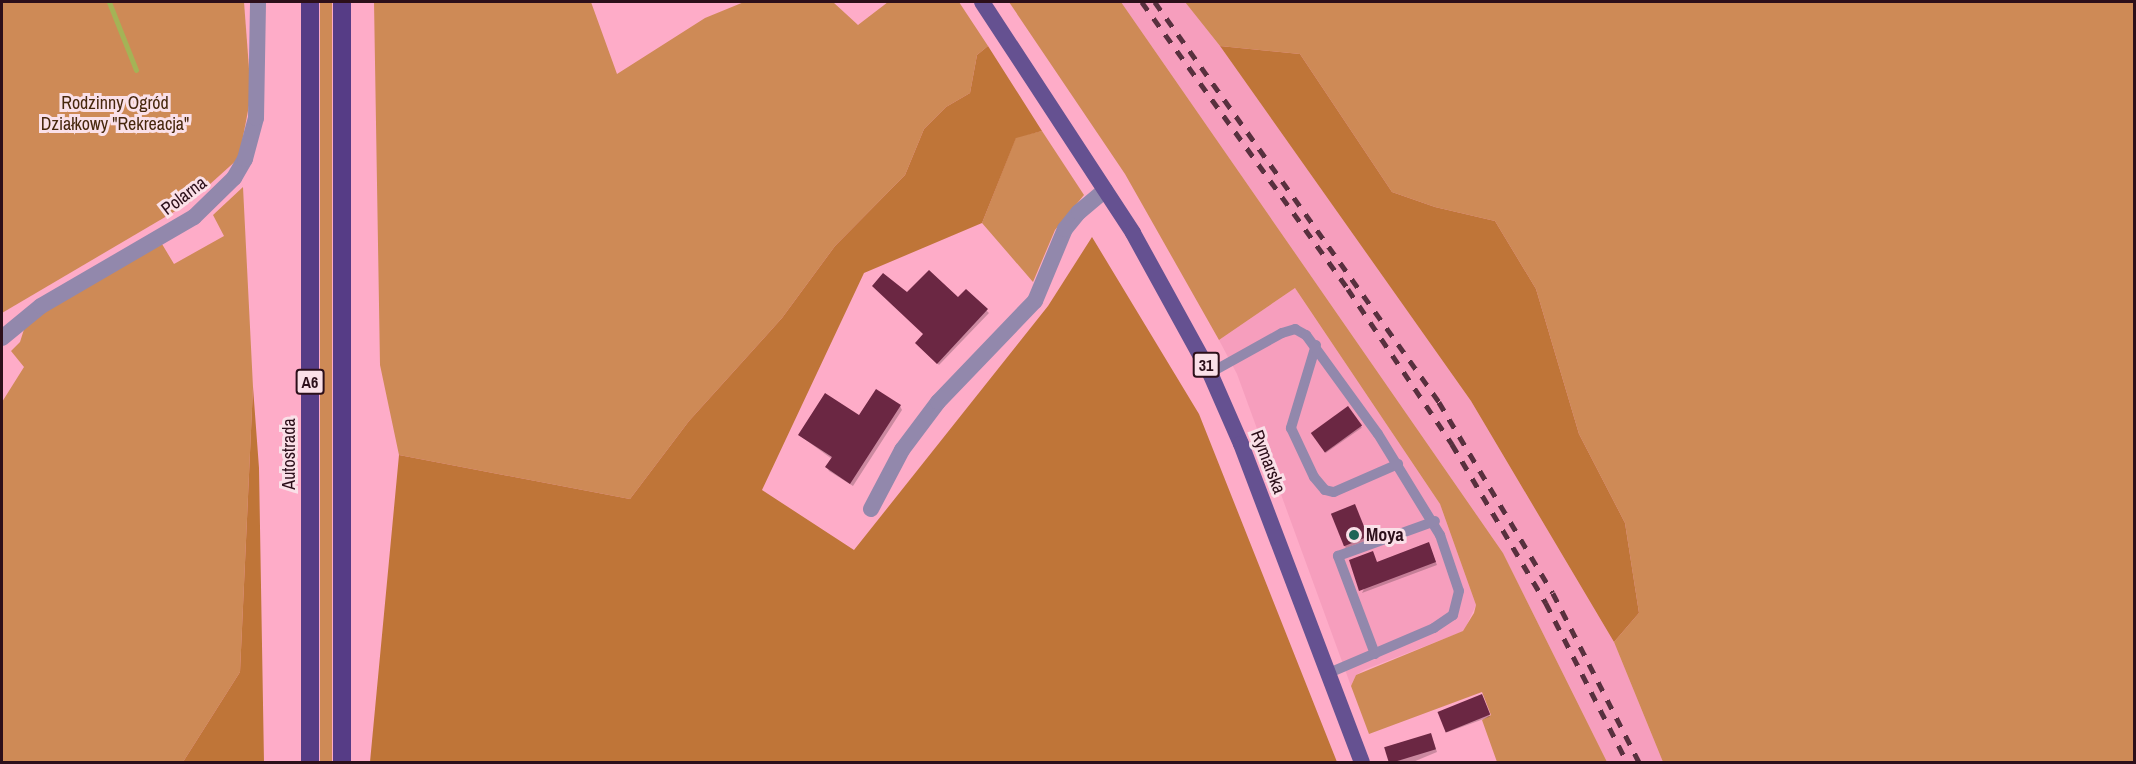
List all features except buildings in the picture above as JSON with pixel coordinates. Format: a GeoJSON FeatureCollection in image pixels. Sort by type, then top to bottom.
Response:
{"type":"FeatureCollection","features":[{"type":"Feature","properties":{"kind":"highway","name":"Autostrada"},"geometry":{"type":"LineString","coordinates":[[310,2],[310,762]]}},
{"type":"Feature","properties":{"kind":"highway","name":"A6"},"geometry":{"type":"LineString","coordinates":[[342,2],[342,762]]}},
{"type":"Feature","properties":{"kind":"main road","name":"Rymarska"},"geometry":{"type":"LineString","coordinates":[[982,2],[1161,279],[1210,373],[1362,762]]}},
{"type":"Feature","properties":{"kind":"street","name":"Polarna"},"geometry":{"type":"LineString","coordinates":[[2,338],[40,306],[194,217],[234,178],[245,159],[256,118],[258,2]]}},
{"type":"Feature","properties":{"kind":"street"},"geometry":{"type":"LineString","coordinates":[[871,509],[902,450],[938,402],[1035,301],[1065,229],[1105,190]]}},
{"type":"Feature","properties":{"kind":"lane"},"geometry":{"type":"LineString","coordinates":[[1210,373],[1289,330],[1301,331],[1316,345],[1435,521],[1456,579],[1457,609],[1440,625],[1329,673]]}},
{"type":"Feature","properties":{"kind":"lane"},"geometry":{"type":"LineString","coordinates":[[1316,345],[1291,428],[1314,477],[1325,490],[1335,492],[1398,464]]}},
{"type":"Feature","properties":{"kind":"lane"},"geometry":{"type":"LineString","coordinates":[[1375,654],[1338,556],[1435,521]]}},
{"type":"Feature","properties":{"kind":"shaded area"},"geometry":{"type":"Polygon","coordinates":[[[1121,2],[1185,2],[1220,46],[1471,401],[1614,642],[1663,762],[1607,762],[1503,553],[1121,2]]]}},
{"type":"Feature","properties":{"kind":"shaded area"},"geometry":{"type":"Polygon","coordinates":[[[988,46],[1042,131],[1016,138],[982,223],[864,273],[762,490],[854,550],[1048,306],[1092,237],[1199,414],[1337,762],[370,762],[399,455],[630,499],[689,421],[782,318],[835,246],[905,175],[924,129],[946,107],[970,93],[977,55],[988,46]]]}},
{"type":"Feature","properties":{"kind":"shaded area"},"geometry":{"type":"Polygon","coordinates":[[[1220,46],[1300,54],[1392,192],[1435,207],[1495,221],[1536,289],[1579,434],[1625,523],[1639,613],[1614,642],[1471,401],[1220,46]]]}},
{"type":"Feature","properties":{"kind":"shaded area"},"geometry":{"type":"Polygon","coordinates":[[[1295,288],[1440,504],[1476,605],[1464,631],[1364,670],[1356,675],[1351,686],[1237,374],[1219,340],[1295,288]]]}},
{"type":"Feature","properties":{"kind":"shaded area"},"geometry":{"type":"Polygon","coordinates":[[[253,387],[259,468],[264,762],[183,762],[240,672],[253,387]]]}},
{"type":"Feature","properties":{"kind":"green space","name":"Rodzinny Ogród Działkowy \"Rekreacja\""},"geometry":{"type":"Polygon","coordinates":[[[2,2],[244,2],[251,95],[239,158],[189,203],[2,313],[2,2]]]}},
{"type":"Feature","properties":{"kind":"green space"},"geometry":{"type":"Polygon","coordinates":[[[320,2],[332,2],[332,762],[320,762],[320,2]]]}},
{"type":"Feature","properties":{"kind":"green space"},"geometry":{"type":"Polygon","coordinates":[[[374,2],[591,2],[617,74],[705,18],[744,2],[833,2],[858,25],[888,2],[959,2],[988,46],[977,55],[970,93],[946,107],[924,129],[905,175],[835,246],[782,318],[689,421],[630,499],[399,455],[380,365],[374,2]]]}},
{"type":"Feature","properties":{"kind":"green space"},"geometry":{"type":"Polygon","coordinates":[[[1009,2],[1121,2],[1503,553],[1607,762],[1497,762],[1482,720],[1491,715],[1482,692],[1369,734],[1351,686],[1356,675],[1463,631],[1474,613],[1476,605],[1440,504],[1295,288],[1219,340],[1125,174],[1009,2]]]}},
{"type":"Feature","properties":{"kind":"green space"},"geometry":{"type":"Polygon","coordinates":[[[1185,2],[2134,2],[2134,762],[1663,762],[1614,642],[1639,613],[1625,523],[1579,434],[1536,289],[1495,221],[1435,207],[1392,192],[1300,54],[1220,46],[1185,2]]]}},
{"type":"Feature","properties":{"kind":"green space"},"geometry":{"type":"Polygon","coordinates":[[[1042,131],[1084,195],[1055,230],[1033,282],[982,223],[1016,137],[1042,131]]]}},
{"type":"Feature","properties":{"kind":"green space"},"geometry":{"type":"Polygon","coordinates":[[[243,187],[253,387],[240,672],[183,762],[2,762],[2,402],[24,367],[11,351],[20,342],[26,323],[162,244],[174,264],[224,236],[213,215],[243,187]]]}},
{"type":"Feature","properties":{"kind":"waterway"},"geometry":{"type":"LineString","coordinates":[[109,2],[136,70]]}},
{"type":"Feature","properties":{"kind":"railway"},"geometry":{"type":"LineString","coordinates":[[1142,2],[1348,289],[1452,444],[1546,603],[1627,762]]}},
{"type":"Feature","properties":{"kind":"railway"},"geometry":{"type":"LineString","coordinates":[[1155,2],[1439,402],[1553,593],[1639,762]]}},
{"type":"Feature","properties":{"kind":"place","name":"Moya"},"geometry":{"type":"Point","coordinates":[1354,535]}}]}
